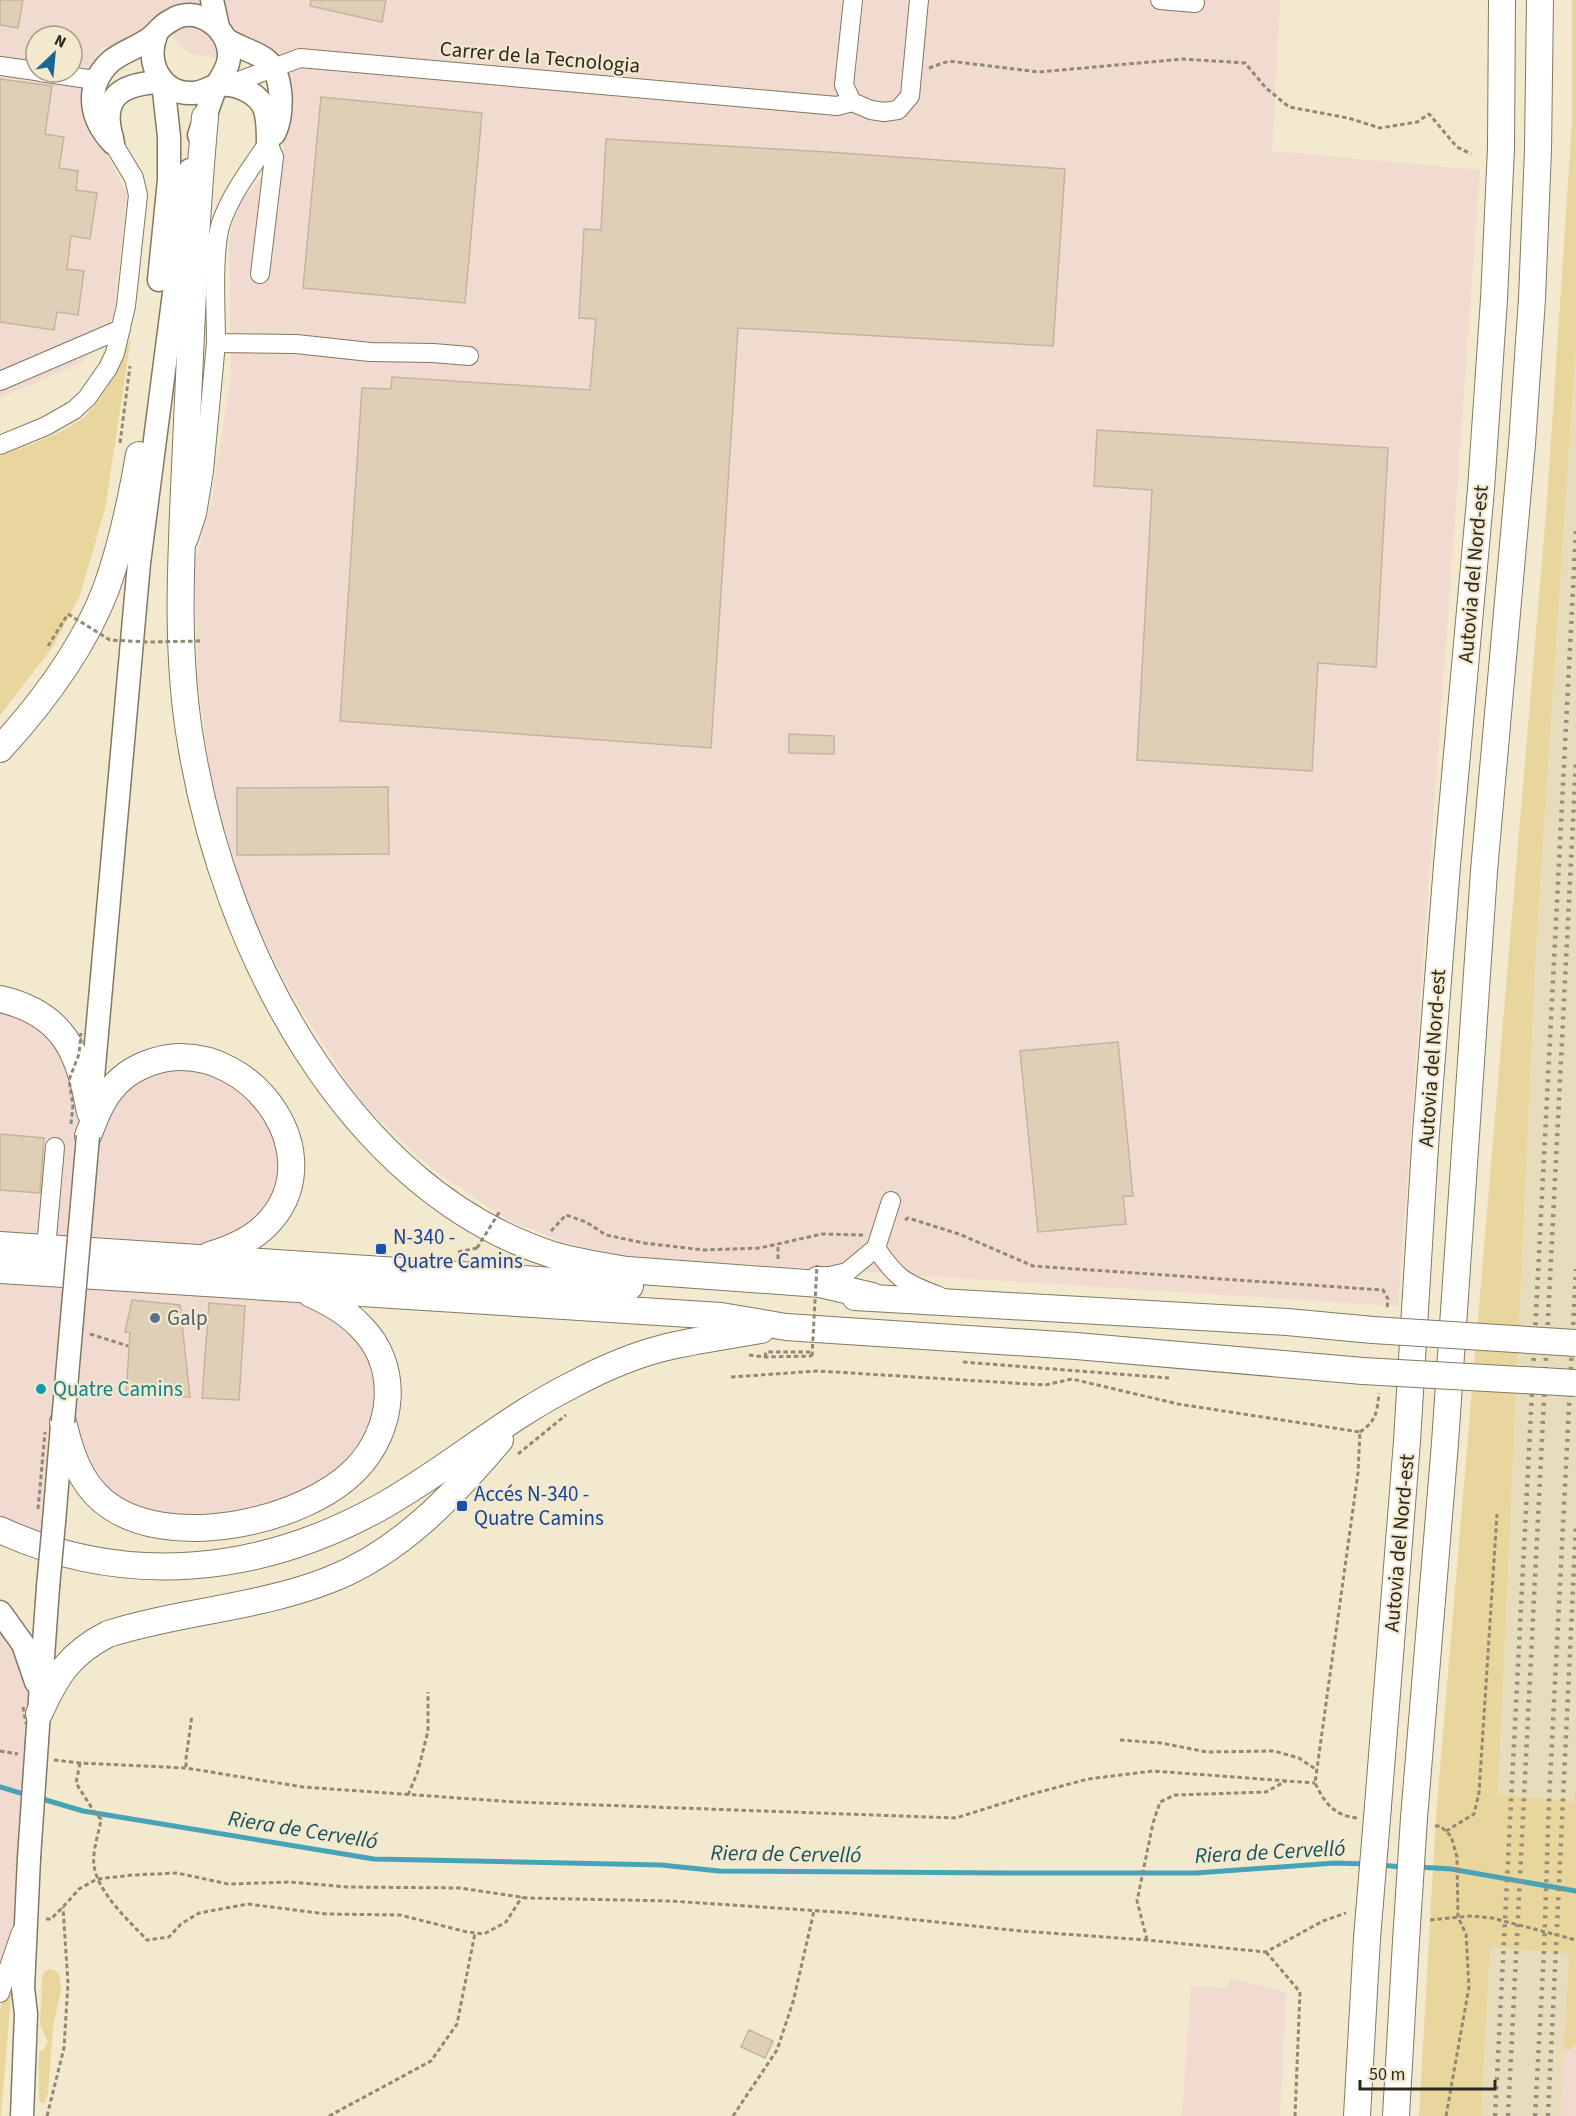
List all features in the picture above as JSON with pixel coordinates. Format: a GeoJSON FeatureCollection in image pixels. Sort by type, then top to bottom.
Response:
{"type":"FeatureCollection","features":[{"type":"Feature","properties":{"kind":"highway","name":"Autovia del Nord-est"},"geometry":{"type":"LineString","coordinates":[[1357,2116],[1366,1938],[1407,1441],[1427,1117],[1481,489],[1494,299],[1501,148],[1502,0]]}},
{"type":"Feature","properties":{"kind":"highway","name":"Autovia del Nord-est"},"geometry":{"type":"LineString","coordinates":[[1396,2116],[1414,1818],[1445,1443],[1484,871],[1527,377],[1538,150],[1540,0]]}},
{"type":"Feature","properties":{"kind":"highway"},"geometry":{"type":"LineString","coordinates":[[205,117],[197,206],[181,563],[184,691],[190,743],[206,820],[231,901],[262,971],[303,1044],[334,1091],[358,1120],[415,1177],[450,1202],[495,1229],[551,1254],[575,1261],[627,1270],[820,1284],[872,1296]]}},
{"type":"Feature","properties":{"kind":"highway"},"geometry":{"type":"LineString","coordinates":[[0,749],[56,680],[92,621],[105,590],[126,524],[129,452]]}},
{"type":"Feature","properties":{"kind":"highway"},"geometry":{"type":"LineString","coordinates":[[10,1001],[51,1023],[64,1036],[83,1077],[89,1124]]}},
{"type":"Feature","properties":{"kind":"highway"},"geometry":{"type":"LineString","coordinates":[[89,1124],[117,1083],[142,1066],[159,1060],[177,1057],[214,1062],[246,1079],[262,1094],[276,1112],[289,1147],[290,1179],[284,1197],[266,1226],[251,1238],[225,1251],[201,1258]]}},
{"type":"Feature","properties":{"kind":"highway"},"geometry":{"type":"LineString","coordinates":[[0,1245],[819,1298],[872,1296],[954,1301],[1576,1342]]}},
{"type":"Feature","properties":{"kind":"highway"},"geometry":{"type":"LineString","coordinates":[[0,1270],[721,1316],[786,1327],[1088,1347],[1363,1371],[1576,1383]]}},
{"type":"Feature","properties":{"kind":"highway"},"geometry":{"type":"LineString","coordinates":[[63,1422],[69,1448],[88,1485],[101,1500],[115,1510],[147,1524],[183,1529],[213,1527],[256,1519],[301,1505],[323,1494],[341,1482],[367,1457],[385,1424],[388,1386],[385,1368],[376,1347],[363,1327],[346,1313],[299,1289]]}},
{"type":"Feature","properties":{"kind":"highway"},"geometry":{"type":"LineString","coordinates":[[0,1530],[41,1546],[91,1560],[126,1565],[165,1567],[202,1565],[276,1552],[311,1540],[380,1507],[521,1414],[573,1384],[634,1357],[689,1342],[786,1327]]}},
{"type":"Feature","properties":{"kind":"highway"},"geometry":{"type":"LineString","coordinates":[[39,1705],[68,1662],[88,1645],[108,1634],[308,1587],[350,1571],[384,1552],[418,1525],[447,1497],[521,1414]]}},
{"type":"Feature","properties":{"kind":"main road"},"geometry":{"type":"LineString","coordinates":[[139,562],[129,452],[161,265],[169,180],[169,137],[163,82],[153,64],[151,53],[180,0]]}},
{"type":"Feature","properties":{"kind":"main road"},"geometry":{"type":"LineString","coordinates":[[8,2116],[17,2004],[23,1988],[33,1917],[29,1857],[35,1751],[139,562],[193,154],[205,117],[222,85],[230,57],[212,0]]}},
{"type":"Feature","properties":{"kind":"main road"},"geometry":{"type":"LineString","coordinates":[[113,143],[102,132],[94,113],[94,93],[99,77],[109,63],[118,56],[179,16],[209,20],[222,33],[266,59],[273,67],[280,90],[279,125],[268,142]]}},
{"type":"Feature","properties":{"kind":"main road"},"geometry":{"type":"LineString","coordinates":[[99,77],[135,84],[163,82],[183,92],[193,93],[222,85],[247,91],[262,104],[266,113],[268,142]]}},
{"type":"Feature","properties":{"kind":"main road"},"geometry":{"type":"LineString","coordinates":[[113,143],[108,120],[112,104],[123,91],[135,84]]}},
{"type":"Feature","properties":{"kind":"main road"},"geometry":{"type":"LineString","coordinates":[[0,1612],[23,1644],[39,1705]]}},
{"type":"Feature","properties":{"kind":"main road"},"geometry":{"type":"LineString","coordinates":[[22,2116],[26,2013],[23,1988]]}},
{"type":"Feature","properties":{"kind":"street"},"geometry":{"type":"LineString","coordinates":[[222,33],[224,0]]}},
{"type":"Feature","properties":{"kind":"street"},"geometry":{"type":"LineString","coordinates":[[853,0],[844,85],[852,102],[871,110],[884,112],[898,110],[910,96],[920,0]]}},
{"type":"Feature","properties":{"kind":"street"},"geometry":{"type":"LineString","coordinates":[[1160,0],[1195,3]]}},
{"type":"Feature","properties":{"kind":"street","name":"Carrer de la Tecnologia"},"geometry":{"type":"LineString","coordinates":[[222,85],[300,58],[837,106],[852,102]]}},
{"type":"Feature","properties":{"kind":"street"},"geometry":{"type":"LineString","coordinates":[[0,66],[24,70]]}},
{"type":"Feature","properties":{"kind":"street"},"geometry":{"type":"LineString","coordinates":[[84,78],[99,77]]}},
{"type":"Feature","properties":{"kind":"street"},"geometry":{"type":"LineString","coordinates":[[260,274],[274,157],[268,142]]}},
{"type":"Feature","properties":{"kind":"street"},"geometry":{"type":"LineString","coordinates":[[181,563],[197,514],[204,471],[216,343],[217,244],[220,225],[234,195],[268,142]]}},
{"type":"Feature","properties":{"kind":"street"},"geometry":{"type":"LineString","coordinates":[[0,445],[62,418],[87,398],[115,352],[126,306],[138,195],[134,178],[113,143]]}},
{"type":"Feature","properties":{"kind":"street"},"geometry":{"type":"LineString","coordinates":[[0,381],[121,330]]}},
{"type":"Feature","properties":{"kind":"street"},"geometry":{"type":"LineString","coordinates":[[216,343],[296,344],[370,352],[469,356]]}},
{"type":"Feature","properties":{"kind":"street"},"geometry":{"type":"LineString","coordinates":[[46,1248],[55,1147]]}},
{"type":"Feature","properties":{"kind":"street"},"geometry":{"type":"LineString","coordinates":[[696,1275],[748,1271],[840,1275],[848,1272],[878,1241],[891,1202]]}},
{"type":"Feature","properties":{"kind":"street"},"geometry":{"type":"LineString","coordinates":[[878,1241],[891,1270],[900,1278],[910,1285],[954,1301]]}},
{"type":"Feature","properties":{"kind":"street"},"geometry":{"type":"LineString","coordinates":[[0,1993],[33,1917]]}},
{"type":"Feature","properties":{"kind":"path"},"geometry":{"type":"LineString","coordinates":[[913,74],[949,61],[1039,72],[1184,59],[1245,63],[1266,88],[1289,108],[1348,118],[1380,128],[1417,122],[1429,114],[1456,147],[1471,154]]}},
{"type":"Feature","properties":{"kind":"path"},"geometry":{"type":"LineString","coordinates":[[129,452],[131,356]]}},
{"type":"Feature","properties":{"kind":"path"},"geometry":{"type":"LineString","coordinates":[[58,640],[73,613]]}},
{"type":"Feature","properties":{"kind":"path"},"geometry":{"type":"LineString","coordinates":[[53,649],[48,646],[68,614],[110,639],[150,642],[200,641]]}},
{"type":"Feature","properties":{"kind":"path"},"geometry":{"type":"LineString","coordinates":[[193,635],[194,646]]}},
{"type":"Feature","properties":{"kind":"path"},"geometry":{"type":"LineString","coordinates":[[477,1248],[500,1211]]}},
{"type":"Feature","properties":{"kind":"path"},"geometry":{"type":"LineString","coordinates":[[493,1212],[502,1217]]}},
{"type":"Feature","properties":{"kind":"path"},"geometry":{"type":"LineString","coordinates":[[542,1228],[550,1232],[566,1215],[586,1222],[606,1235],[644,1243],[704,1250],[760,1248],[822,1234],[878,1241],[908,1218],[959,1234],[1033,1266],[1383,1290]]}},
{"type":"Feature","properties":{"kind":"path"},"geometry":{"type":"LineString","coordinates":[[778,1244],[778,1264]]}},
{"type":"Feature","properties":{"kind":"path"},"geometry":{"type":"LineString","coordinates":[[817,1266],[812,1356],[765,1357],[766,1352],[817,1352]]}},
{"type":"Feature","properties":{"kind":"path"},"geometry":{"type":"LineString","coordinates":[[957,1362],[1175,1378]]}},
{"type":"Feature","properties":{"kind":"path"},"geometry":{"type":"LineString","coordinates":[[731,1377],[818,1371],[1045,1385],[1072,1379],[1178,1404],[1360,1432],[1358,1473],[1315,1783],[1325,1802],[1343,1816]]}},
{"type":"Feature","properties":{"kind":"path"},"geometry":{"type":"LineString","coordinates":[[1446,1831],[1474,1814],[1479,1793],[1497,1514]]}},
{"type":"Feature","properties":{"kind":"path"},"geometry":{"type":"LineString","coordinates":[[408,1795],[418,1772],[428,1731],[428,1692]]}},
{"type":"Feature","properties":{"kind":"path"},"geometry":{"type":"LineString","coordinates":[[186,1768],[192,1715]]}},
{"type":"Feature","properties":{"kind":"path"},"geometry":{"type":"LineString","coordinates":[[1120,1740],[1161,1743],[1207,1752],[1274,1751],[1299,1758],[1317,1770]]}},
{"type":"Feature","properties":{"kind":"path"},"geometry":{"type":"LineString","coordinates":[[0,1751],[35,1751],[80,1763],[186,1768],[303,1788],[515,1802],[956,1818],[1088,1779],[1153,1771],[1315,1783]]}},
{"type":"Feature","properties":{"kind":"path"},"geometry":{"type":"LineString","coordinates":[[80,1763],[76,1784],[101,1819],[93,1863],[97,1879],[118,1909],[147,1940],[169,1937],[181,1924],[199,1913],[248,1904],[326,1914],[400,1916],[484,1934],[506,1923],[522,1897]]}},
{"type":"Feature","properties":{"kind":"path"},"geometry":{"type":"LineString","coordinates":[[1147,1940],[1137,1900],[1160,1802],[1175,1795],[1266,1792],[1287,1780]]}},
{"type":"Feature","properties":{"kind":"path"},"geometry":{"type":"LineString","coordinates":[[1440,1826],[1451,1836],[1457,1857],[1458,1917],[1466,1934],[1469,1987],[1446,2116]]}},
{"type":"Feature","properties":{"kind":"path"},"geometry":{"type":"LineString","coordinates":[[33,1917],[51,1919],[79,1888],[97,1879],[177,1873],[228,1884],[289,1882],[348,1887],[460,1888],[522,1897],[671,1900],[814,1910],[1266,1952],[1323,1921],[1346,1913]]}},
{"type":"Feature","properties":{"kind":"path"},"geometry":{"type":"LineString","coordinates":[[47,2116],[64,2037],[68,1983],[63,1907]]}},
{"type":"Feature","properties":{"kind":"path"},"geometry":{"type":"LineString","coordinates":[[733,2116],[777,2050],[793,2002],[814,1910]]}},
{"type":"Feature","properties":{"kind":"path"},"geometry":{"type":"LineString","coordinates":[[1430,1920],[1471,1916],[1492,1918],[1576,1940]]}},
{"type":"Feature","properties":{"kind":"path"},"geometry":{"type":"LineString","coordinates":[[329,2116],[431,2061],[457,2024],[475,1933]]}},
{"type":"Feature","properties":{"kind":"path"},"geometry":{"type":"LineString","coordinates":[[1266,1952],[1300,1992],[1295,2116]]}},
{"type":"Feature","properties":{"kind":"shaded area"},"geometry":{"type":"Polygon","coordinates":[[[0,0],[1280,0],[1272,151],[1480,170],[1398,1306],[618,1256],[564,1242],[510,1221],[434,1170],[362,1104],[299,1006],[250,914],[213,791],[198,681],[195,564],[212,497],[231,376],[229,240],[238,207],[283,149],[290,66],[190,54],[153,17],[130,41],[101,48],[88,93],[90,121],[127,194],[113,317],[83,362],[0,398],[0,0]]]}},
{"type":"Feature","properties":{"kind":"shaded area"},"geometry":{"type":"Polygon","coordinates":[[[1572,0],[1576,0],[1576,343],[1536,947],[1498,1794],[1574,1802],[1576,1782],[1576,2045],[1570,2050],[1564,2049],[1569,1954],[1490,1947],[1481,2116],[1419,2116],[1436,1816],[1547,501],[1572,122],[1572,0]]]}},
{"type":"Feature","properties":{"kind":"shaded area"},"geometry":{"type":"Polygon","coordinates":[[[131,338],[105,509],[80,595],[52,648],[0,715],[0,456],[57,433],[87,414],[106,388],[131,338]]]}},
{"type":"Feature","properties":{"kind":"shaded area"},"geometry":{"type":"Polygon","coordinates":[[[1576,343],[1575,1802],[1498,1795],[1536,947],[1576,343]]]}},
{"type":"Feature","properties":{"kind":"shaded area"},"geometry":{"type":"Polygon","coordinates":[[[0,999],[20,1004],[83,1077],[117,1083],[197,1058],[276,1112],[284,1197],[225,1251],[299,1289],[376,1348],[377,1442],[277,1513],[130,1518],[69,1448],[51,1548],[0,1530],[0,999]]]}},
{"type":"Feature","properties":{"kind":"shaded area"},"geometry":{"type":"Polygon","coordinates":[[[0,1612],[32,1669],[25,1882],[0,1969],[0,1612]]]}},
{"type":"Feature","properties":{"kind":"shaded area"},"geometry":{"type":"Polygon","coordinates":[[[1490,1947],[1569,1954],[1561,2116],[1481,2116],[1490,1947]]]}},
{"type":"Feature","properties":{"kind":"shaded area"},"geometry":{"type":"Polygon","coordinates":[[[14,1961],[1,2116],[0,2116],[0,2011],[14,1961]]]}},
{"type":"Feature","properties":{"kind":"shaded area"},"geometry":{"type":"Polygon","coordinates":[[[50,1969],[56,1971],[60,1977],[61,1990],[53,2027],[48,2093],[45,2103],[41,2103],[39,2100],[39,2052],[48,2042],[40,2025],[42,1978],[45,1971],[50,1969]]]}},
{"type":"Feature","properties":{"kind":"shaded area"},"geometry":{"type":"Polygon","coordinates":[[[1230,1978],[1286,1992],[1280,2116],[1182,2116],[1191,1986],[1228,1988],[1230,1978]]]}},
{"type":"Feature","properties":{"kind":"shaded area"},"geometry":{"type":"Polygon","coordinates":[[[1576,2045],[1576,2116],[1561,2116],[1564,2049],[1570,2050],[1576,2045]]]}},
{"type":"Feature","properties":{"kind":"building"},"geometry":{"type":"Polygon","coordinates":[[[0,0],[23,0],[18,28],[0,25],[0,0]]]}},
{"type":"Feature","properties":{"kind":"building"},"geometry":{"type":"Polygon","coordinates":[[[311,0],[386,0],[382,22],[310,6],[311,0]]]}},
{"type":"Feature","properties":{"kind":"building"},"geometry":{"type":"Polygon","coordinates":[[[0,79],[52,86],[45,134],[64,137],[59,168],[78,171],[76,190],[97,193],[90,239],[71,236],[67,269],[84,271],[78,315],[57,312],[54,330],[0,322],[0,79]]]}},
{"type":"Feature","properties":{"kind":"building"},"geometry":{"type":"Polygon","coordinates":[[[321,97],[482,113],[465,303],[303,288],[321,97]]]}},
{"type":"Feature","properties":{"kind":"building"},"geometry":{"type":"Polygon","coordinates":[[[606,139],[1065,169],[1053,346],[738,328],[711,748],[340,721],[362,388],[391,389],[392,377],[590,390],[596,319],[579,318],[584,229],[601,230],[606,139]]]}},
{"type":"Feature","properties":{"kind":"building"},"geometry":{"type":"Polygon","coordinates":[[[1097,430],[1388,448],[1376,667],[1318,663],[1312,771],[1137,760],[1152,490],[1094,486],[1097,430]]]}},
{"type":"Feature","properties":{"kind":"building"},"geometry":{"type":"Polygon","coordinates":[[[789,734],[834,736],[834,754],[789,753],[789,734]]]}},
{"type":"Feature","properties":{"kind":"building"},"geometry":{"type":"Polygon","coordinates":[[[388,787],[389,854],[237,855],[237,788],[388,787]]]}},
{"type":"Feature","properties":{"kind":"building"},"geometry":{"type":"Polygon","coordinates":[[[1118,1042],[1133,1196],[1123,1196],[1126,1224],[1038,1232],[1020,1051],[1118,1042]]]}},
{"type":"Feature","properties":{"kind":"building"},"geometry":{"type":"Polygon","coordinates":[[[0,1134],[44,1138],[40,1193],[0,1190],[0,1134]]]}},
{"type":"Feature","properties":{"kind":"building"},"geometry":{"type":"Polygon","coordinates":[[[132,1300],[180,1305],[190,1397],[126,1395],[130,1333],[125,1332],[132,1300]]]}},
{"type":"Feature","properties":{"kind":"building"},"geometry":{"type":"Polygon","coordinates":[[[209,1303],[245,1306],[239,1400],[202,1398],[209,1303]]]}},
{"type":"Feature","properties":{"kind":"building"},"geometry":{"type":"Polygon","coordinates":[[[749,2030],[773,2041],[765,2058],[741,2047],[749,2030]]]}},
{"type":"Feature","properties":{"kind":"waterway","name":"Riera de Cervelló"},"geometry":{"type":"LineString","coordinates":[[0,1787],[27,1795]]}},
{"type":"Feature","properties":{"kind":"waterway","name":"Riera de Cervelló"},"geometry":{"type":"LineString","coordinates":[[39,1798],[83,1811],[374,1859],[661,1865],[719,1871],[1004,1873],[1196,1873],[1335,1863],[1367,1864]]}},
{"type":"Feature","properties":{"kind":"waterway","name":"Riera de Cervelló"},"geometry":{"type":"LineString","coordinates":[[1379,1865],[1403,1867]]}},
{"type":"Feature","properties":{"kind":"waterway","name":"Riera de Cervelló"},"geometry":{"type":"LineString","coordinates":[[1418,1867],[1451,1869],[1576,1891]]}},
{"type":"Feature","properties":{"kind":"railway"},"geometry":{"type":"LineString","coordinates":[[1495,2116],[1576,530]]}},
{"type":"Feature","properties":{"kind":"railway"},"geometry":{"type":"LineString","coordinates":[[1508,2116],[1576,761]]}},
{"type":"Feature","properties":{"kind":"railway"},"geometry":{"type":"LineString","coordinates":[[1535,2116],[1576,1269]]}},
{"type":"Feature","properties":{"kind":"railway"},"geometry":{"type":"LineString","coordinates":[[1548,2116],[1576,1525]]}},
{"type":"Feature","properties":{"kind":"place","name":"N-340 - Quatre Camins"},"geometry":{"type":"Point","coordinates":[381,1249]}},
{"type":"Feature","properties":{"kind":"place","name":"Galp"},"geometry":{"type":"Point","coordinates":[155,1318]}},
{"type":"Feature","properties":{"kind":"place","name":"Quatre Camins"},"geometry":{"type":"Point","coordinates":[41,1389]}},
{"type":"Feature","properties":{"kind":"place","name":"Accés N-340 - Quatre Camins"},"geometry":{"type":"Point","coordinates":[462,1506]}}]}
